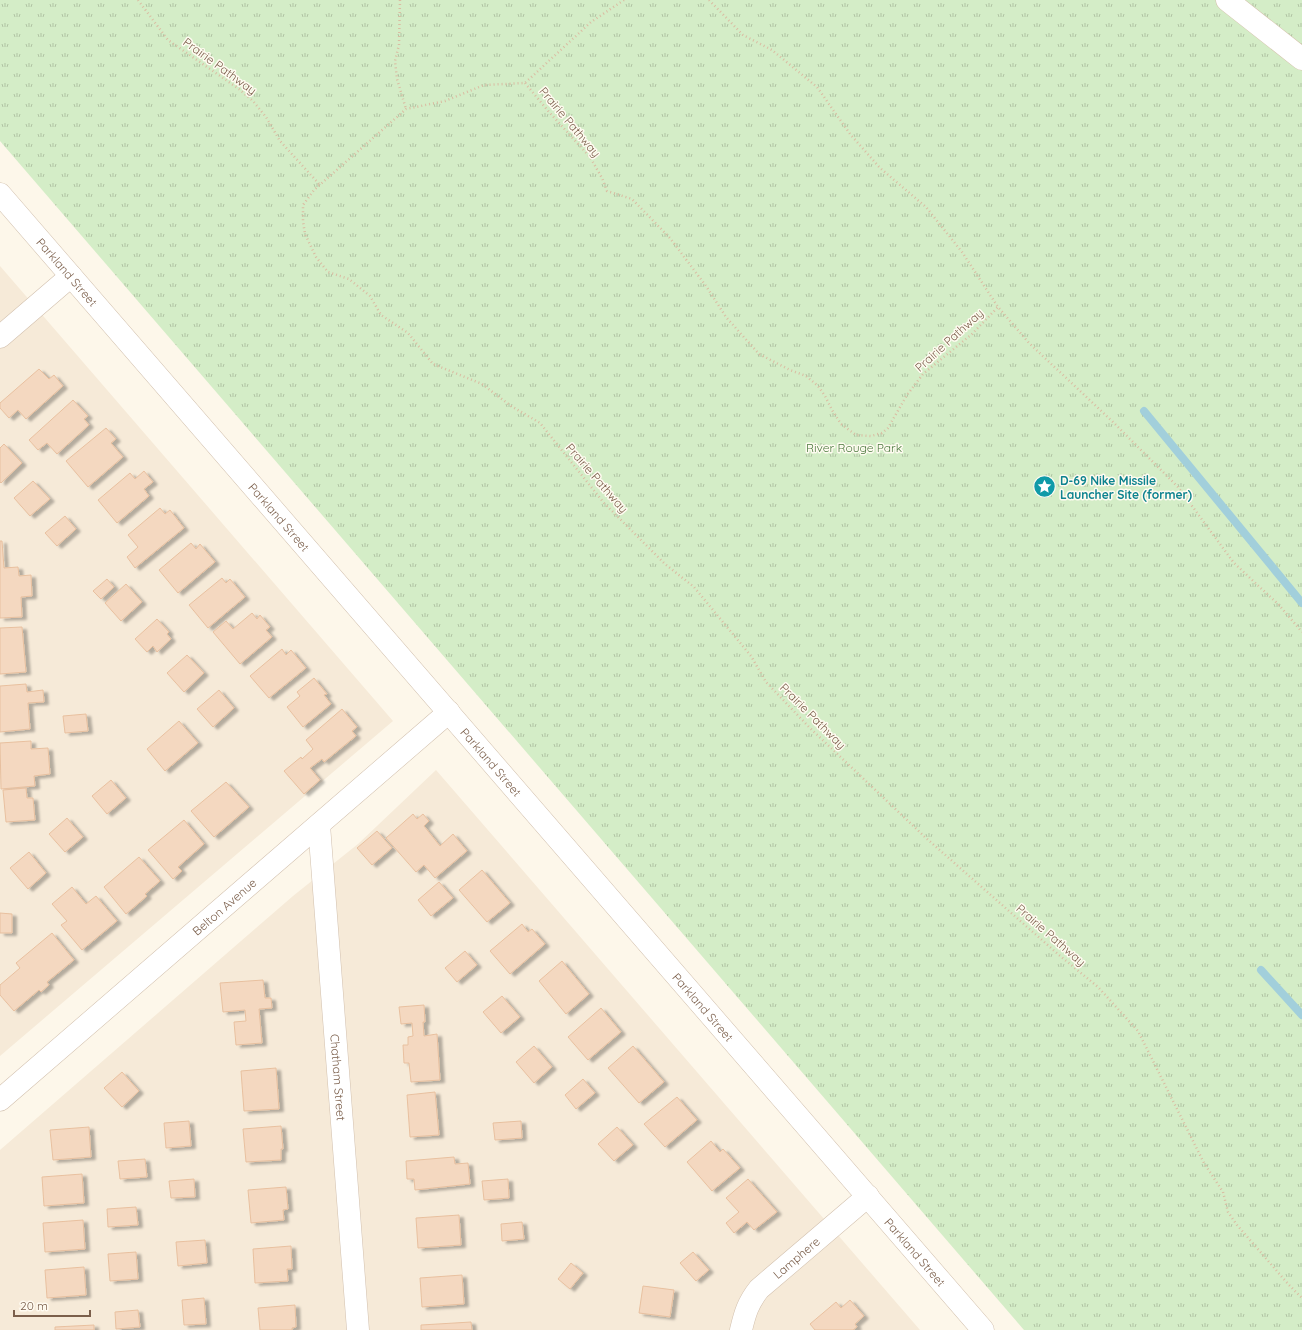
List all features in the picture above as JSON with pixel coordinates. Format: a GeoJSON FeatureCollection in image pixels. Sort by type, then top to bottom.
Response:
{"type":"FeatureCollection","features":[{"type":"Feature","properties":{"kind":"street"},"geometry":{"type":"LineString","coordinates":[[1227,0],[1302,59]]}},
{"type":"Feature","properties":{"kind":"street","name":"Parkland Street"},"geometry":{"type":"LineString","coordinates":[[0,194],[983,1330]]}},
{"type":"Feature","properties":{"kind":"street"},"geometry":{"type":"LineString","coordinates":[[0,337],[71,276]]}},
{"type":"Feature","properties":{"kind":"street","name":"Belton Avenue"},"geometry":{"type":"LineString","coordinates":[[0,1100],[449,712]]}},
{"type":"Feature","properties":{"kind":"street","name":"Chatham Street"},"geometry":{"type":"LineString","coordinates":[[319,825],[358,1330]]}},
{"type":"Feature","properties":{"kind":"street","name":"Lamphere"},"geometry":{"type":"LineString","coordinates":[[741,1330],[745,1313],[751,1300],[759,1289],[868,1196]]}},
{"type":"Feature","properties":{"kind":"path","name":"Prairie Pathway"},"geometry":{"type":"LineString","coordinates":[[138,0],[168,40],[239,89],[253,101],[266,116],[280,141],[320,185]]}},
{"type":"Feature","properties":{"kind":"path"},"geometry":{"type":"LineString","coordinates":[[400,0],[399,45],[395,61],[397,79],[406,109]]}},
{"type":"Feature","properties":{"kind":"path","name":"Prairie Pathway"},"geometry":{"type":"LineString","coordinates":[[624,0],[591,22],[525,83],[484,85],[445,100],[406,109],[320,185],[303,205],[305,234],[316,257],[328,272],[349,279],[370,296],[381,315],[408,333],[433,364],[482,384],[511,406],[540,423],[604,503],[665,564],[694,587],[751,656],[766,682],[809,727],[926,838],[1059,955],[1098,987],[1138,1031],[1204,1162],[1223,1192],[1228,1212],[1237,1225],[1302,1298]]}},
{"type":"Feature","properties":{"kind":"path","name":"Prairie Pathway"},"geometry":{"type":"LineString","coordinates":[[709,0],[743,35],[772,50],[817,87],[850,134],[875,162],[926,207],[962,252],[998,307],[1029,343],[1113,422],[1178,487],[1234,563],[1280,605],[1302,632]]}},
{"type":"Feature","properties":{"kind":"path","name":"Prairie Pathway"},"geometry":{"type":"LineString","coordinates":[[525,83],[590,157],[602,178],[607,191],[632,199],[670,238],[706,286],[726,317],[759,354],[790,370],[806,376],[818,386],[841,424],[856,435],[871,436],[882,433],[888,428],[907,395],[923,374],[972,334],[998,307]]}},
{"type":"Feature","properties":{"kind":"shaded area"},"geometry":{"type":"Polygon","coordinates":[[[0,266],[393,721],[0,1056],[0,266]]]}},
{"type":"Feature","properties":{"kind":"shaded area"},"geometry":{"type":"Polygon","coordinates":[[[436,770],[920,1330],[0,1330],[0,1150],[293,896],[358,844],[436,770]]]}},
{"type":"Feature","properties":{"kind":"green space","name":"River Rouge Park"},"geometry":{"type":"Polygon","coordinates":[[[0,0],[1302,0],[1302,1330],[1024,1330],[0,141],[0,0]]]}},
{"type":"Feature","properties":{"kind":"building"},"geometry":{"type":"Polygon","coordinates":[[[39,369],[49,379],[54,375],[63,386],[26,419],[18,410],[9,418],[0,408],[0,403],[39,369]]]}},
{"type":"Feature","properties":{"kind":"building"},"geometry":{"type":"Polygon","coordinates":[[[73,400],[88,416],[84,419],[89,425],[57,454],[47,443],[38,450],[29,440],[73,400]]]}},
{"type":"Feature","properties":{"kind":"building"},"geometry":{"type":"Polygon","coordinates":[[[106,428],[116,439],[111,443],[123,457],[88,487],[66,461],[106,428]]]}},
{"type":"Feature","properties":{"kind":"building"},"geometry":{"type":"Polygon","coordinates":[[[4,444],[22,463],[1,483],[0,448],[4,444]]]}},
{"type":"Feature","properties":{"kind":"building"},"geometry":{"type":"Polygon","coordinates":[[[144,471],[153,482],[144,489],[149,496],[117,523],[98,500],[130,473],[135,479],[144,471]]]}},
{"type":"Feature","properties":{"kind":"building"},"geometry":{"type":"Polygon","coordinates":[[[33,481],[50,499],[30,516],[14,498],[33,481]]]}},
{"type":"Feature","properties":{"kind":"building"},"geometry":{"type":"Polygon","coordinates":[[[160,508],[165,514],[170,510],[184,528],[135,568],[127,557],[138,547],[128,535],[160,508]]]}},
{"type":"Feature","properties":{"kind":"building"},"geometry":{"type":"Polygon","coordinates":[[[65,516],[76,529],[57,546],[45,533],[65,516]]]}},
{"type":"Feature","properties":{"kind":"building"},"geometry":{"type":"Polygon","coordinates":[[[0,541],[2,541],[4,568],[18,567],[19,576],[31,575],[32,596],[21,597],[22,617],[0,618],[0,541]]]}},
{"type":"Feature","properties":{"kind":"building"},"geometry":{"type":"Polygon","coordinates":[[[191,543],[196,549],[200,544],[215,562],[178,593],[159,570],[191,543]]]}},
{"type":"Feature","properties":{"kind":"building"},"geometry":{"type":"Polygon","coordinates":[[[222,578],[226,583],[230,579],[245,597],[208,628],[189,605],[222,578]]]}},
{"type":"Feature","properties":{"kind":"building"},"geometry":{"type":"Polygon","coordinates":[[[107,579],[114,587],[101,599],[93,591],[107,579]]]}},
{"type":"Feature","properties":{"kind":"building"},"geometry":{"type":"Polygon","coordinates":[[[126,584],[142,602],[121,621],[105,603],[126,584]]]}},
{"type":"Feature","properties":{"kind":"building"},"geometry":{"type":"Polygon","coordinates":[[[252,613],[257,619],[260,615],[270,627],[266,630],[272,637],[240,664],[213,632],[226,621],[233,629],[252,613]]]}},
{"type":"Feature","properties":{"kind":"building"},"geometry":{"type":"Polygon","coordinates":[[[157,619],[169,632],[167,634],[171,639],[157,652],[153,646],[147,652],[135,639],[157,619]]]}},
{"type":"Feature","properties":{"kind":"building"},"geometry":{"type":"Polygon","coordinates":[[[22,627],[26,672],[0,674],[0,628],[22,627]]]}},
{"type":"Feature","properties":{"kind":"building"},"geometry":{"type":"Polygon","coordinates":[[[282,649],[286,655],[291,650],[306,668],[269,698],[250,676],[282,649]]]}},
{"type":"Feature","properties":{"kind":"building"},"geometry":{"type":"Polygon","coordinates":[[[187,655],[204,673],[184,692],[167,673],[187,655]]]}},
{"type":"Feature","properties":{"kind":"building"},"geometry":{"type":"Polygon","coordinates":[[[314,678],[327,694],[324,695],[331,704],[303,727],[287,707],[300,696],[297,692],[314,678]]]}},
{"type":"Feature","properties":{"kind":"building"},"geometry":{"type":"Polygon","coordinates":[[[26,684],[27,692],[43,690],[44,702],[28,703],[30,729],[0,732],[0,686],[26,684]]]}},
{"type":"Feature","properties":{"kind":"building"},"geometry":{"type":"Polygon","coordinates":[[[219,690],[234,708],[213,727],[197,709],[219,690]]]}},
{"type":"Feature","properties":{"kind":"building"},"geometry":{"type":"Polygon","coordinates":[[[342,709],[357,727],[352,731],[356,736],[324,762],[322,759],[310,768],[320,780],[304,794],[284,771],[301,757],[302,759],[313,749],[306,740],[342,709]]]}},
{"type":"Feature","properties":{"kind":"building"},"geometry":{"type":"Polygon","coordinates":[[[86,714],[88,731],[65,733],[63,716],[86,714]]]}},
{"type":"Feature","properties":{"kind":"building"},"geometry":{"type":"Polygon","coordinates":[[[179,721],[198,743],[165,771],[147,749],[179,721]]]}},
{"type":"Feature","properties":{"kind":"building"},"geometry":{"type":"Polygon","coordinates":[[[31,741],[31,749],[48,748],[50,774],[34,776],[35,786],[1,789],[0,743],[31,741]]]}},
{"type":"Feature","properties":{"kind":"building"},"geometry":{"type":"Polygon","coordinates":[[[111,780],[126,798],[107,814],[92,796],[111,780]]]}},
{"type":"Feature","properties":{"kind":"building"},"geometry":{"type":"Polygon","coordinates":[[[226,782],[249,807],[214,837],[191,811],[226,782]]]}},
{"type":"Feature","properties":{"kind":"building"},"geometry":{"type":"Polygon","coordinates":[[[26,788],[27,798],[33,798],[35,820],[6,822],[3,790],[26,788]]]}},
{"type":"Feature","properties":{"kind":"building"},"geometry":{"type":"Polygon","coordinates":[[[413,814],[417,819],[423,814],[429,821],[424,826],[440,846],[453,834],[467,851],[435,878],[424,865],[416,872],[386,838],[413,814]]]}},
{"type":"Feature","properties":{"kind":"building"},"geometry":{"type":"Polygon","coordinates":[[[67,818],[83,837],[65,852],[49,834],[67,818]]]}},
{"type":"Feature","properties":{"kind":"building"},"geometry":{"type":"Polygon","coordinates":[[[184,820],[204,844],[178,867],[182,871],[173,879],[148,850],[184,820]]]}},
{"type":"Feature","properties":{"kind":"building"},"geometry":{"type":"Polygon","coordinates":[[[377,831],[392,848],[372,865],[357,848],[377,831]]]}},
{"type":"Feature","properties":{"kind":"building"},"geometry":{"type":"Polygon","coordinates":[[[29,852],[46,873],[28,889],[10,868],[29,852]]]}},
{"type":"Feature","properties":{"kind":"building"},"geometry":{"type":"Polygon","coordinates":[[[139,857],[160,881],[145,894],[147,896],[126,914],[104,887],[139,857]]]}},
{"type":"Feature","properties":{"kind":"building"},"geometry":{"type":"Polygon","coordinates":[[[482,870],[510,903],[487,922],[459,890],[482,870]]]}},
{"type":"Feature","properties":{"kind":"building"},"geometry":{"type":"Polygon","coordinates":[[[439,882],[453,898],[431,916],[418,900],[439,882]]]}},
{"type":"Feature","properties":{"kind":"building"},"geometry":{"type":"Polygon","coordinates":[[[72,887],[86,904],[96,896],[117,921],[82,950],[61,925],[67,921],[52,904],[72,887]]]}},
{"type":"Feature","properties":{"kind":"building"},"geometry":{"type":"Polygon","coordinates":[[[0,913],[12,914],[12,933],[0,933],[0,913]]]}},
{"type":"Feature","properties":{"kind":"building"},"geometry":{"type":"Polygon","coordinates":[[[522,924],[528,932],[532,929],[545,944],[510,974],[490,951],[522,924]]]}},
{"type":"Feature","properties":{"kind":"building"},"geometry":{"type":"Polygon","coordinates":[[[52,933],[74,960],[47,982],[49,985],[41,992],[39,990],[14,1011],[0,995],[0,985],[20,968],[16,963],[52,933]]]}},
{"type":"Feature","properties":{"kind":"building"},"geometry":{"type":"Polygon","coordinates":[[[465,951],[477,965],[457,982],[445,968],[465,951]]]}},
{"type":"Feature","properties":{"kind":"building"},"geometry":{"type":"Polygon","coordinates":[[[562,961],[589,994],[566,1014],[539,981],[562,961]]]}},
{"type":"Feature","properties":{"kind":"building"},"geometry":{"type":"Polygon","coordinates":[[[263,980],[265,998],[271,998],[272,1008],[259,1009],[262,1043],[236,1045],[234,1022],[246,1021],[245,1010],[223,1012],[220,983],[263,980]]]}},
{"type":"Feature","properties":{"kind":"building"},"geometry":{"type":"Polygon","coordinates":[[[502,996],[520,1017],[501,1033],[483,1012],[502,996]]]}},
{"type":"Feature","properties":{"kind":"building"},"geometry":{"type":"Polygon","coordinates":[[[424,1005],[424,1036],[437,1034],[440,1080],[411,1082],[409,1063],[404,1063],[403,1045],[408,1045],[408,1037],[413,1036],[412,1023],[401,1024],[399,1007],[424,1005]]]}},
{"type":"Feature","properties":{"kind":"building"},"geometry":{"type":"Polygon","coordinates":[[[601,1008],[621,1032],[588,1060],[568,1037],[601,1008]]]}},
{"type":"Feature","properties":{"kind":"building"},"geometry":{"type":"Polygon","coordinates":[[[534,1046],[552,1067],[534,1083],[516,1062],[534,1046]]]}},
{"type":"Feature","properties":{"kind":"building"},"geometry":{"type":"Polygon","coordinates":[[[633,1046],[664,1082],[639,1103],[608,1068],[633,1046]]]}},
{"type":"Feature","properties":{"kind":"building"},"geometry":{"type":"Polygon","coordinates":[[[276,1068],[279,1109],[244,1111],[241,1071],[276,1068]]]}},
{"type":"Feature","properties":{"kind":"building"},"geometry":{"type":"Polygon","coordinates":[[[122,1072],[139,1091],[122,1107],[104,1088],[122,1072]]]}},
{"type":"Feature","properties":{"kind":"building"},"geometry":{"type":"Polygon","coordinates":[[[583,1079],[595,1093],[576,1109],[565,1095],[583,1079]]]}},
{"type":"Feature","properties":{"kind":"building"},"geometry":{"type":"Polygon","coordinates":[[[435,1092],[439,1135],[410,1137],[407,1095],[435,1092]]]}},
{"type":"Feature","properties":{"kind":"building"},"geometry":{"type":"Polygon","coordinates":[[[677,1097],[697,1120],[665,1147],[644,1124],[677,1097]]]}},
{"type":"Feature","properties":{"kind":"building"},"geometry":{"type":"Polygon","coordinates":[[[189,1121],[191,1146],[166,1148],[164,1123],[189,1121]]]}},
{"type":"Feature","properties":{"kind":"building"},"geometry":{"type":"Polygon","coordinates":[[[521,1121],[522,1138],[495,1140],[493,1123],[521,1121]]]}},
{"type":"Feature","properties":{"kind":"building"},"geometry":{"type":"Polygon","coordinates":[[[281,1126],[283,1149],[281,1149],[281,1160],[246,1162],[243,1129],[281,1126]]]}},
{"type":"Feature","properties":{"kind":"building"},"geometry":{"type":"Polygon","coordinates":[[[89,1127],[91,1157],[53,1160],[50,1130],[89,1127]]]}},
{"type":"Feature","properties":{"kind":"building"},"geometry":{"type":"Polygon","coordinates":[[[617,1127],[633,1145],[614,1161],[598,1144],[617,1127]]]}},
{"type":"Feature","properties":{"kind":"building"},"geometry":{"type":"Polygon","coordinates":[[[711,1141],[720,1152],[723,1149],[740,1168],[712,1191],[687,1162],[711,1141]]]}},
{"type":"Feature","properties":{"kind":"building"},"geometry":{"type":"Polygon","coordinates":[[[454,1157],[455,1164],[468,1163],[470,1184],[415,1190],[414,1179],[407,1179],[406,1161],[454,1157]]]}},
{"type":"Feature","properties":{"kind":"building"},"geometry":{"type":"Polygon","coordinates":[[[145,1159],[147,1177],[120,1179],[118,1161],[145,1159]]]}},
{"type":"Feature","properties":{"kind":"building"},"geometry":{"type":"Polygon","coordinates":[[[82,1174],[84,1203],[44,1206],[42,1177],[82,1174]]]}},
{"type":"Feature","properties":{"kind":"building"},"geometry":{"type":"Polygon","coordinates":[[[194,1179],[195,1197],[171,1198],[169,1181],[194,1179]]]}},
{"type":"Feature","properties":{"kind":"building"},"geometry":{"type":"Polygon","coordinates":[[[508,1179],[509,1198],[484,1200],[482,1181],[508,1179]]]}},
{"type":"Feature","properties":{"kind":"building"},"geometry":{"type":"Polygon","coordinates":[[[748,1179],[777,1212],[754,1230],[747,1222],[734,1233],[726,1223],[739,1212],[726,1198],[748,1179]]]}},
{"type":"Feature","properties":{"kind":"building"},"geometry":{"type":"Polygon","coordinates":[[[286,1187],[288,1209],[283,1210],[284,1220],[251,1223],[248,1190],[286,1187]]]}},
{"type":"Feature","properties":{"kind":"building"},"geometry":{"type":"Polygon","coordinates":[[[136,1207],[138,1225],[108,1227],[107,1209],[136,1207]]]}},
{"type":"Feature","properties":{"kind":"building"},"geometry":{"type":"Polygon","coordinates":[[[459,1215],[461,1245],[418,1248],[416,1218],[459,1215]]]}},
{"type":"Feature","properties":{"kind":"building"},"geometry":{"type":"Polygon","coordinates":[[[83,1220],[85,1249],[45,1252],[43,1223],[83,1220]]]}},
{"type":"Feature","properties":{"kind":"building"},"geometry":{"type":"Polygon","coordinates":[[[522,1222],[524,1239],[502,1241],[501,1224],[522,1222]]]}},
{"type":"Feature","properties":{"kind":"building"},"geometry":{"type":"Polygon","coordinates":[[[205,1240],[207,1263],[178,1266],[176,1242],[205,1240]]]}},
{"type":"Feature","properties":{"kind":"building"},"geometry":{"type":"Polygon","coordinates":[[[291,1246],[292,1269],[287,1269],[288,1281],[255,1283],[253,1249],[291,1246]]]}},
{"type":"Feature","properties":{"kind":"building"},"geometry":{"type":"Polygon","coordinates":[[[136,1252],[138,1279],[110,1281],[108,1254],[136,1252]]]}},
{"type":"Feature","properties":{"kind":"building"},"geometry":{"type":"Polygon","coordinates":[[[693,1252],[709,1270],[696,1281],[680,1263],[693,1252]]]}},
{"type":"Feature","properties":{"kind":"building"},"geometry":{"type":"Polygon","coordinates":[[[571,1263],[583,1273],[570,1289],[558,1279],[571,1263]]]}},
{"type":"Feature","properties":{"kind":"building"},"geometry":{"type":"Polygon","coordinates":[[[84,1267],[86,1295],[47,1298],[45,1270],[84,1267]]]}},
{"type":"Feature","properties":{"kind":"building"},"geometry":{"type":"Polygon","coordinates":[[[462,1275],[464,1304],[422,1307],[420,1278],[462,1275]]]}},
{"type":"Feature","properties":{"kind":"building"},"geometry":{"type":"Polygon","coordinates":[[[643,1286],[674,1290],[670,1317],[639,1313],[643,1286]]]}},
{"type":"Feature","properties":{"kind":"building"},"geometry":{"type":"Polygon","coordinates":[[[204,1298],[206,1324],[184,1325],[182,1300],[204,1298]]]}},
{"type":"Feature","properties":{"kind":"building"},"geometry":{"type":"Polygon","coordinates":[[[850,1300],[864,1316],[855,1324],[857,1327],[853,1330],[815,1330],[810,1324],[836,1302],[841,1308],[850,1300]]]}},
{"type":"Feature","properties":{"kind":"building"},"geometry":{"type":"Polygon","coordinates":[[[295,1305],[296,1327],[292,1328],[292,1330],[260,1330],[258,1308],[295,1305]]]}},
{"type":"Feature","properties":{"kind":"building"},"geometry":{"type":"Polygon","coordinates":[[[138,1310],[140,1327],[116,1329],[115,1312],[138,1310]]]}},
{"type":"Feature","properties":{"kind":"building"},"geometry":{"type":"Polygon","coordinates":[[[471,1322],[472,1330],[421,1330],[421,1325],[471,1322]]]}},
{"type":"Feature","properties":{"kind":"building"},"geometry":{"type":"Polygon","coordinates":[[[94,1325],[94,1330],[55,1330],[55,1327],[94,1325]]]}},
{"type":"Feature","properties":{"kind":"waterway"},"geometry":{"type":"LineString","coordinates":[[1144,411],[1302,603]]}},
{"type":"Feature","properties":{"kind":"waterway"},"geometry":{"type":"LineString","coordinates":[[1261,970],[1302,1015]]}},
{"type":"Feature","properties":{"kind":"place","name":"D-69 Nike Missile Launcher Site (former)"},"geometry":{"type":"Point","coordinates":[1045,487]}}]}
